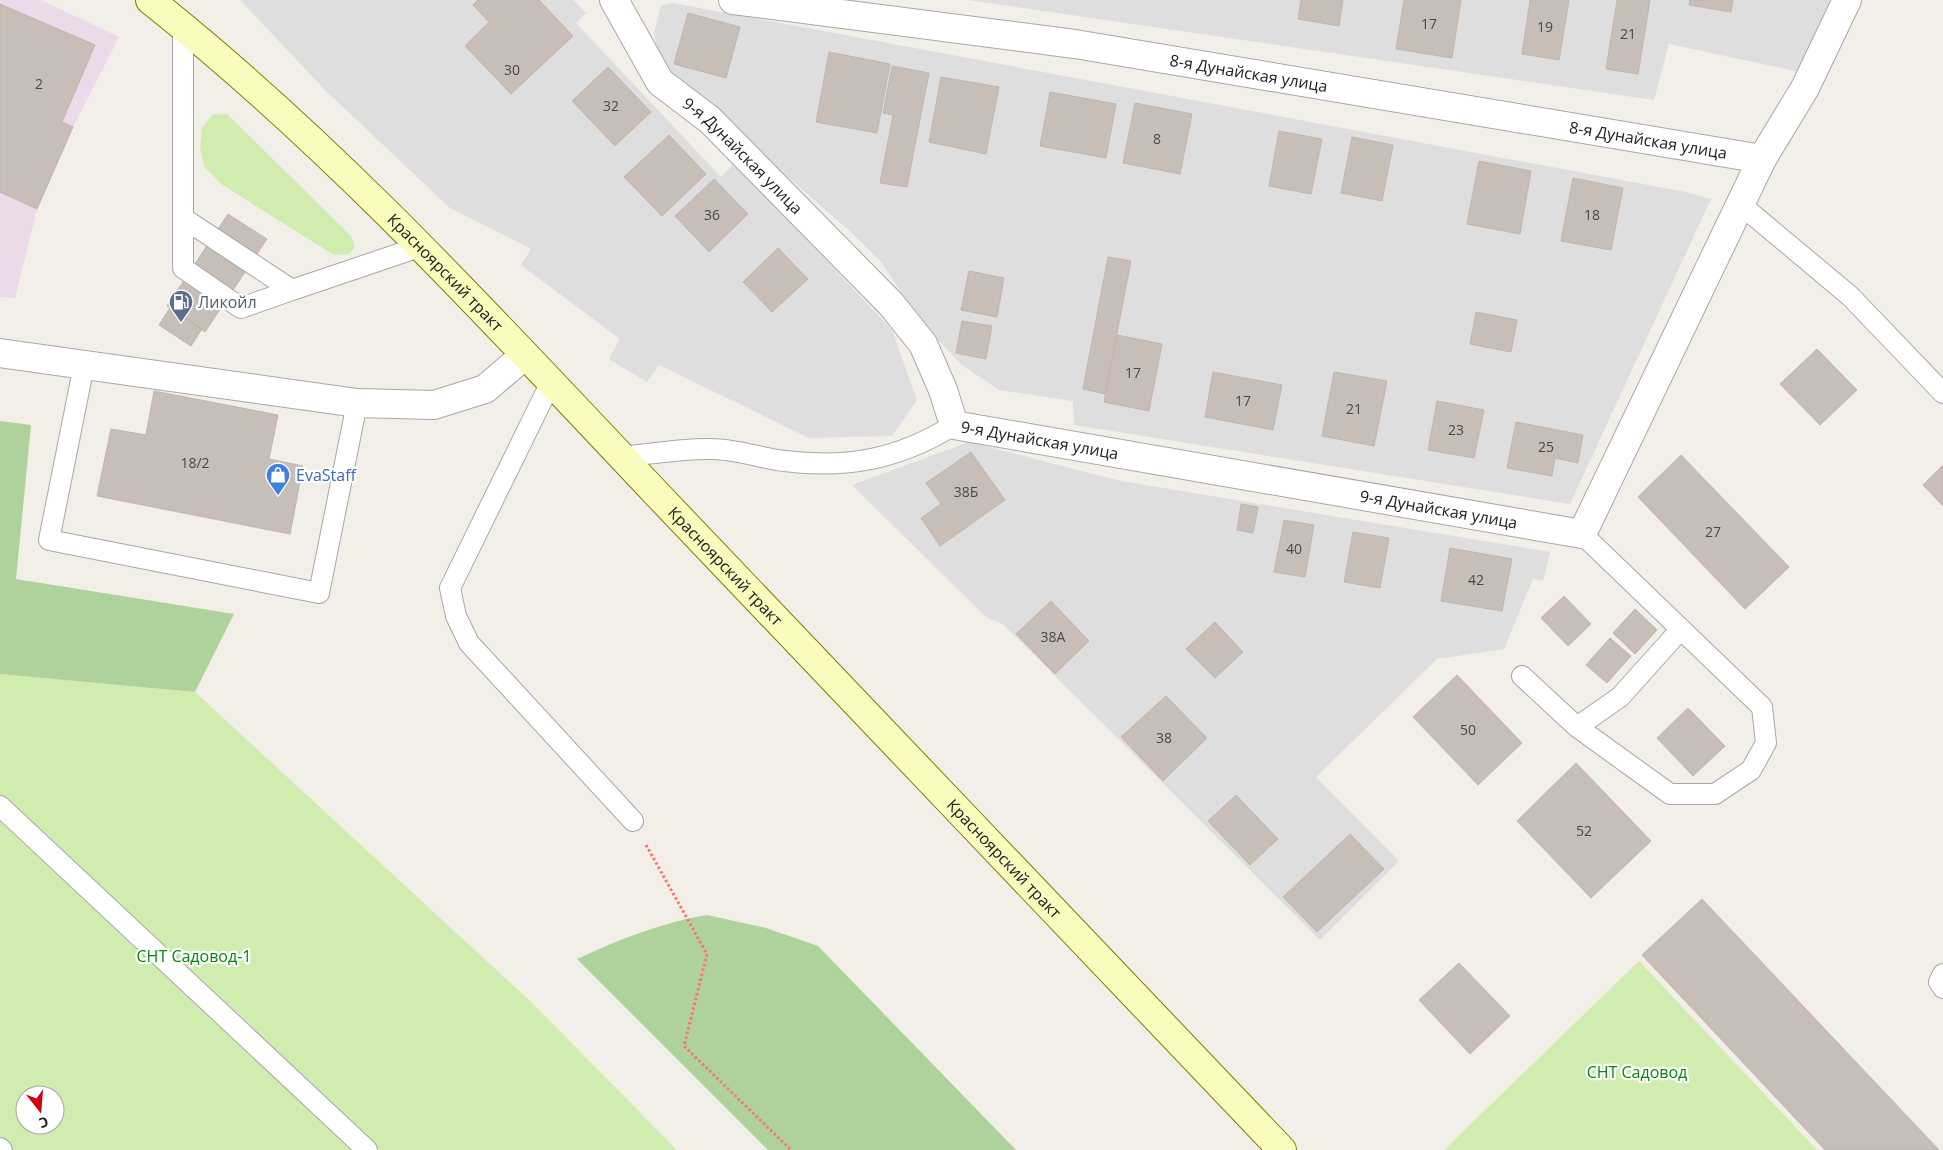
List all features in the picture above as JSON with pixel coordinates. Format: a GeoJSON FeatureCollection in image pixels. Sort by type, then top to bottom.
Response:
{"type":"FeatureCollection","features":[{"type":"Feature","properties":{"kind":"main road","name":"Красноярский тракт"},"geometry":{"type":"LineString","coordinates":[[150,0],[183,26],[278,109],[419,246],[551,382],[1282,1150]]}},
{"type":"Feature","properties":{"kind":"street","name":"9-я Дунайская улица"},"geometry":{"type":"LineString","coordinates":[[614,0],[660,82],[710,120],[891,304],[923,344],[943,390],[954,425],[1582,534]]}},
{"type":"Feature","properties":{"kind":"street","name":"8-я Дунайская улица"},"geometry":{"type":"LineString","coordinates":[[733,0],[1075,44],[1762,159]]}},
{"type":"Feature","properties":{"kind":"street"},"geometry":{"type":"LineString","coordinates":[[1582,534],[1762,159],[1805,88],[1847,0]]}},
{"type":"Feature","properties":{"kind":"street"},"geometry":{"type":"LineString","coordinates":[[0,352],[357,403],[434,405],[485,389],[525,355]]}},
{"type":"Feature","properties":{"kind":"lane"},"geometry":{"type":"LineString","coordinates":[[183,26],[183,268],[242,308],[419,246]]}},
{"type":"Feature","properties":{"kind":"lane"},"geometry":{"type":"LineString","coordinates":[[1740,204],[1850,296],[1943,393]]}},
{"type":"Feature","properties":{"kind":"lane"},"geometry":{"type":"LineString","coordinates":[[183,218],[292,290]]}},
{"type":"Feature","properties":{"kind":"lane"},"geometry":{"type":"LineString","coordinates":[[84,365],[49,540],[319,593],[357,403]]}},
{"type":"Feature","properties":{"kind":"lane"},"geometry":{"type":"LineString","coordinates":[[551,382],[450,588],[456,616],[470,642],[633,821]]}},
{"type":"Feature","properties":{"kind":"lane"},"geometry":{"type":"LineString","coordinates":[[622,457],[713,449],[783,461],[827,464],[863,460],[901,452],[931,439],[954,425]]}},
{"type":"Feature","properties":{"kind":"lane"},"geometry":{"type":"LineString","coordinates":[[1522,676],[1577,727],[1670,794],[1715,794],[1751,770],[1766,743],[1762,707],[1582,534]]}},
{"type":"Feature","properties":{"kind":"lane"},"geometry":{"type":"LineString","coordinates":[[1577,727],[1620,697],[1681,629]]}},
{"type":"Feature","properties":{"kind":"lane"},"geometry":{"type":"LineString","coordinates":[[0,806],[367,1150]]}},
{"type":"Feature","properties":{"kind":"lane"},"geometry":{"type":"LineString","coordinates":[[1943,974],[1939,982],[1943,988]]}},
{"type":"Feature","properties":{"kind":"path"},"geometry":{"type":"LineString","coordinates":[[633,821],[707,954],[684,1046],[791,1150]]}},
{"type":"Feature","properties":{"kind":"shaded area"},"geometry":{"type":"Polygon","coordinates":[[[0,0],[41,0],[119,37],[73,127],[37,209],[15,298],[0,297],[0,0]]]}},
{"type":"Feature","properties":{"kind":"shaded area"},"geometry":{"type":"Polygon","coordinates":[[[240,0],[573,0],[586,13],[576,23],[721,177],[735,163],[892,330],[917,400],[892,436],[809,438],[659,365],[647,382],[609,359],[620,339],[521,265],[531,249],[450,208],[327,92],[240,0]]]}},
{"type":"Feature","properties":{"kind":"shaded area"},"geometry":{"type":"Polygon","coordinates":[[[968,0],[1830,0],[1800,72],[1669,44],[1654,100],[968,0]]]}},
{"type":"Feature","properties":{"kind":"shaded area"},"geometry":{"type":"Polygon","coordinates":[[[673,3],[1686,192],[1711,199],[1570,504],[1074,425],[1073,401],[999,390],[962,365],[918,319],[882,263],[853,234],[671,75],[659,55],[654,34],[661,5],[673,3]]]}},
{"type":"Feature","properties":{"kind":"shaded area"},"geometry":{"type":"Polygon","coordinates":[[[969,442],[1121,481],[1550,552],[1543,581],[1533,579],[1504,649],[1437,659],[1316,777],[1399,861],[1320,940],[1004,625],[986,617],[852,485],[969,442]]]}},
{"type":"Feature","properties":{"kind":"green space"},"geometry":{"type":"Polygon","coordinates":[[[227,114],[351,236],[355,247],[349,254],[334,255],[221,184],[204,166],[200,147],[202,128],[212,115],[227,114]]]}},
{"type":"Feature","properties":{"kind":"green space"},"geometry":{"type":"Polygon","coordinates":[[[0,421],[31,425],[16,579],[234,614],[195,692],[0,674],[0,421]]]}},
{"type":"Feature","properties":{"kind":"green space","name":"СНТ Садовод-1"},"geometry":{"type":"Polygon","coordinates":[[[0,674],[195,692],[530,1001],[677,1150],[0,1150],[0,674]]]}},
{"type":"Feature","properties":{"kind":"green space"},"geometry":{"type":"Polygon","coordinates":[[[707,915],[766,928],[818,946],[1016,1150],[768,1150],[577,959],[641,932],[707,915]]]}},
{"type":"Feature","properties":{"kind":"green space","name":"СНТ Садовод"},"geometry":{"type":"Polygon","coordinates":[[[1639,961],[1817,1150],[1444,1150],[1639,961]]]}},
{"type":"Feature","properties":{"kind":"building"},"geometry":{"type":"Polygon","coordinates":[[[478,0],[539,0],[573,36],[511,94],[465,46],[489,22],[473,5],[478,0]]]}},
{"type":"Feature","properties":{"kind":"building"},"geometry":{"type":"Polygon","coordinates":[[[1301,0],[1343,0],[1339,26],[1298,19],[1301,0]]]}},
{"type":"Feature","properties":{"kind":"building"},"geometry":{"type":"Polygon","coordinates":[[[1404,0],[1461,0],[1452,58],[1396,49],[1404,0]]]}},
{"type":"Feature","properties":{"kind":"building"},"geometry":{"type":"Polygon","coordinates":[[[1530,0],[1569,0],[1559,60],[1522,54],[1530,0]]]}},
{"type":"Feature","properties":{"kind":"building"},"geometry":{"type":"Polygon","coordinates":[[[1617,0],[1650,0],[1638,74],[1606,69],[1617,0]]]}},
{"type":"Feature","properties":{"kind":"building"},"geometry":{"type":"Polygon","coordinates":[[[1690,0],[1733,0],[1731,12],[1689,5],[1690,0]]]}},
{"type":"Feature","properties":{"kind":"building"},"geometry":{"type":"Polygon","coordinates":[[[0,4],[95,45],[62,122],[73,127],[37,209],[0,192],[0,4]]]}},
{"type":"Feature","properties":{"kind":"building"},"geometry":{"type":"Polygon","coordinates":[[[688,13],[740,27],[726,78],[674,64],[688,13]]]}},
{"type":"Feature","properties":{"kind":"building"},"geometry":{"type":"Polygon","coordinates":[[[829,52],[890,64],[877,133],[816,122],[829,52]]]}},
{"type":"Feature","properties":{"kind":"building"},"geometry":{"type":"Polygon","coordinates":[[[892,66],[929,73],[907,187],[880,183],[893,115],[883,113],[892,66]]]}},
{"type":"Feature","properties":{"kind":"building"},"geometry":{"type":"Polygon","coordinates":[[[608,67],[651,112],[615,146],[572,101],[608,67]]]}},
{"type":"Feature","properties":{"kind":"building"},"geometry":{"type":"Polygon","coordinates":[[[941,77],[999,87],[986,154],[929,142],[941,77]]]}},
{"type":"Feature","properties":{"kind":"building"},"geometry":{"type":"Polygon","coordinates":[[[1050,92],[1116,104],[1106,158],[1040,146],[1050,92]]]}},
{"type":"Feature","properties":{"kind":"building"},"geometry":{"type":"Polygon","coordinates":[[[1135,103],[1192,114],[1180,174],[1123,163],[1135,103]]]}},
{"type":"Feature","properties":{"kind":"building"},"geometry":{"type":"Polygon","coordinates":[[[1279,131],[1322,139],[1311,194],[1269,186],[1279,131]]]}},
{"type":"Feature","properties":{"kind":"building"},"geometry":{"type":"Polygon","coordinates":[[[669,135],[706,174],[662,216],[624,177],[669,135]]]}},
{"type":"Feature","properties":{"kind":"building"},"geometry":{"type":"Polygon","coordinates":[[[1352,137],[1393,145],[1382,201],[1341,193],[1352,137]]]}},
{"type":"Feature","properties":{"kind":"building"},"geometry":{"type":"Polygon","coordinates":[[[1479,161],[1531,171],[1520,234],[1467,224],[1479,161]]]}},
{"type":"Feature","properties":{"kind":"building"},"geometry":{"type":"Polygon","coordinates":[[[1573,178],[1623,188],[1611,250],[1561,241],[1573,178]]]}},
{"type":"Feature","properties":{"kind":"building"},"geometry":{"type":"Polygon","coordinates":[[[714,179],[748,214],[709,252],[675,216],[714,179]]]}},
{"type":"Feature","properties":{"kind":"building"},"geometry":{"type":"Polygon","coordinates":[[[228,214],[267,239],[205,332],[167,306],[228,214]]]}},
{"type":"Feature","properties":{"kind":"building"},"geometry":{"type":"Polygon","coordinates":[[[778,248],[808,279],[772,312],[743,282],[778,248]]]}},
{"type":"Feature","properties":{"kind":"building"},"geometry":{"type":"Polygon","coordinates":[[[1108,257],[1131,261],[1105,394],[1083,389],[1108,257]]]}},
{"type":"Feature","properties":{"kind":"building"},"geometry":{"type":"Polygon","coordinates":[[[969,271],[1004,278],[997,317],[961,310],[969,271]]]}},
{"type":"Feature","properties":{"kind":"building"},"geometry":{"type":"Polygon","coordinates":[[[170,308],[202,329],[191,346],[159,325],[170,308]]]}},
{"type":"Feature","properties":{"kind":"building"},"geometry":{"type":"Polygon","coordinates":[[[1476,312],[1517,320],[1511,352],[1470,344],[1476,312]]]}},
{"type":"Feature","properties":{"kind":"building"},"geometry":{"type":"Polygon","coordinates":[[[962,321],[992,326],[986,359],[956,353],[962,321]]]}},
{"type":"Feature","properties":{"kind":"building"},"geometry":{"type":"Polygon","coordinates":[[[1117,335],[1162,344],[1149,411],[1104,402],[1117,335]]]}},
{"type":"Feature","properties":{"kind":"building"},"geometry":{"type":"Polygon","coordinates":[[[1817,349],[1857,390],[1820,425],[1780,384],[1817,349]]]}},
{"type":"Feature","properties":{"kind":"building"},"geometry":{"type":"Polygon","coordinates":[[[1213,372],[1282,385],[1273,430],[1205,417],[1213,372]]]}},
{"type":"Feature","properties":{"kind":"building"},"geometry":{"type":"Polygon","coordinates":[[[1334,372],[1387,381],[1374,446],[1322,436],[1334,372]]]}},
{"type":"Feature","properties":{"kind":"building"},"geometry":{"type":"Polygon","coordinates":[[[154,391],[278,415],[269,459],[303,466],[290,534],[97,496],[111,429],[146,435],[154,391]]]}},
{"type":"Feature","properties":{"kind":"building"},"geometry":{"type":"Polygon","coordinates":[[[1437,401],[1484,410],[1474,458],[1428,450],[1437,401]]]}},
{"type":"Feature","properties":{"kind":"building"},"geometry":{"type":"Polygon","coordinates":[[[1516,422],[1583,435],[1578,463],[1555,458],[1552,476],[1507,468],[1516,422]]]}},
{"type":"Feature","properties":{"kind":"building"},"geometry":{"type":"Polygon","coordinates":[[[971,452],[1005,500],[940,546],[921,518],[941,504],[926,483],[971,452]]]}},
{"type":"Feature","properties":{"kind":"building"},"geometry":{"type":"Polygon","coordinates":[[[1681,455],[1789,567],[1745,609],[1638,497],[1681,455]]]}},
{"type":"Feature","properties":{"kind":"building"},"geometry":{"type":"Polygon","coordinates":[[[1943,465],[1943,506],[1923,485],[1943,465]]]}},
{"type":"Feature","properties":{"kind":"building"},"geometry":{"type":"Polygon","coordinates":[[[1241,504],[1258,507],[1253,533],[1237,530],[1241,504]]]}},
{"type":"Feature","properties":{"kind":"building"},"geometry":{"type":"Polygon","coordinates":[[[1284,520],[1314,525],[1305,577],[1274,572],[1284,520]]]}},
{"type":"Feature","properties":{"kind":"building"},"geometry":{"type":"Polygon","coordinates":[[[1353,532],[1389,538],[1380,588],[1344,582],[1353,532]]]}},
{"type":"Feature","properties":{"kind":"building"},"geometry":{"type":"Polygon","coordinates":[[[1450,548],[1512,559],[1502,611],[1441,601],[1450,548]]]}},
{"type":"Feature","properties":{"kind":"building"},"geometry":{"type":"Polygon","coordinates":[[[1564,596],[1591,624],[1568,646],[1541,618],[1564,596]]]}},
{"type":"Feature","properties":{"kind":"building"},"geometry":{"type":"Polygon","coordinates":[[[1051,601],[1089,641],[1055,674],[1016,634],[1051,601]]]}},
{"type":"Feature","properties":{"kind":"building"},"geometry":{"type":"Polygon","coordinates":[[[1635,609],[1657,630],[1635,654],[1613,633],[1635,609]]]}},
{"type":"Feature","properties":{"kind":"building"},"geometry":{"type":"Polygon","coordinates":[[[1215,622],[1243,652],[1215,678],[1186,649],[1215,622]]]}},
{"type":"Feature","properties":{"kind":"building"},"geometry":{"type":"Polygon","coordinates":[[[1610,638],[1631,656],[1607,683],[1586,665],[1610,638]]]}},
{"type":"Feature","properties":{"kind":"building"},"geometry":{"type":"Polygon","coordinates":[[[1457,675],[1522,743],[1478,785],[1413,717],[1457,675]]]}},
{"type":"Feature","properties":{"kind":"building"},"geometry":{"type":"Polygon","coordinates":[[[1166,696],[1207,738],[1163,781],[1121,737],[1166,696]]]}},
{"type":"Feature","properties":{"kind":"building"},"geometry":{"type":"Polygon","coordinates":[[[1688,708],[1725,746],[1693,776],[1657,738],[1688,708]]]}},
{"type":"Feature","properties":{"kind":"building"},"geometry":{"type":"Polygon","coordinates":[[[1576,763],[1651,841],[1591,898],[1517,821],[1576,763]]]}},
{"type":"Feature","properties":{"kind":"building"},"geometry":{"type":"Polygon","coordinates":[[[1236,795],[1278,839],[1250,865],[1208,821],[1236,795]]]}},
{"type":"Feature","properties":{"kind":"building"},"geometry":{"type":"Polygon","coordinates":[[[1350,834],[1384,869],[1317,932],[1283,897],[1350,834]]]}},
{"type":"Feature","properties":{"kind":"building"},"geometry":{"type":"Polygon","coordinates":[[[1702,899],[1939,1150],[1825,1150],[1642,955],[1702,899]]]}},
{"type":"Feature","properties":{"kind":"building"},"geometry":{"type":"Polygon","coordinates":[[[1459,963],[1510,1016],[1470,1054],[1419,1000],[1459,963]]]}},
{"type":"Feature","properties":{"kind":"place","name":"Ликойл"},"geometry":{"type":"Point","coordinates":[181,323]}},
{"type":"Feature","properties":{"kind":"place","name":"EvaStaff"},"geometry":{"type":"Point","coordinates":[278,496]}}]}
